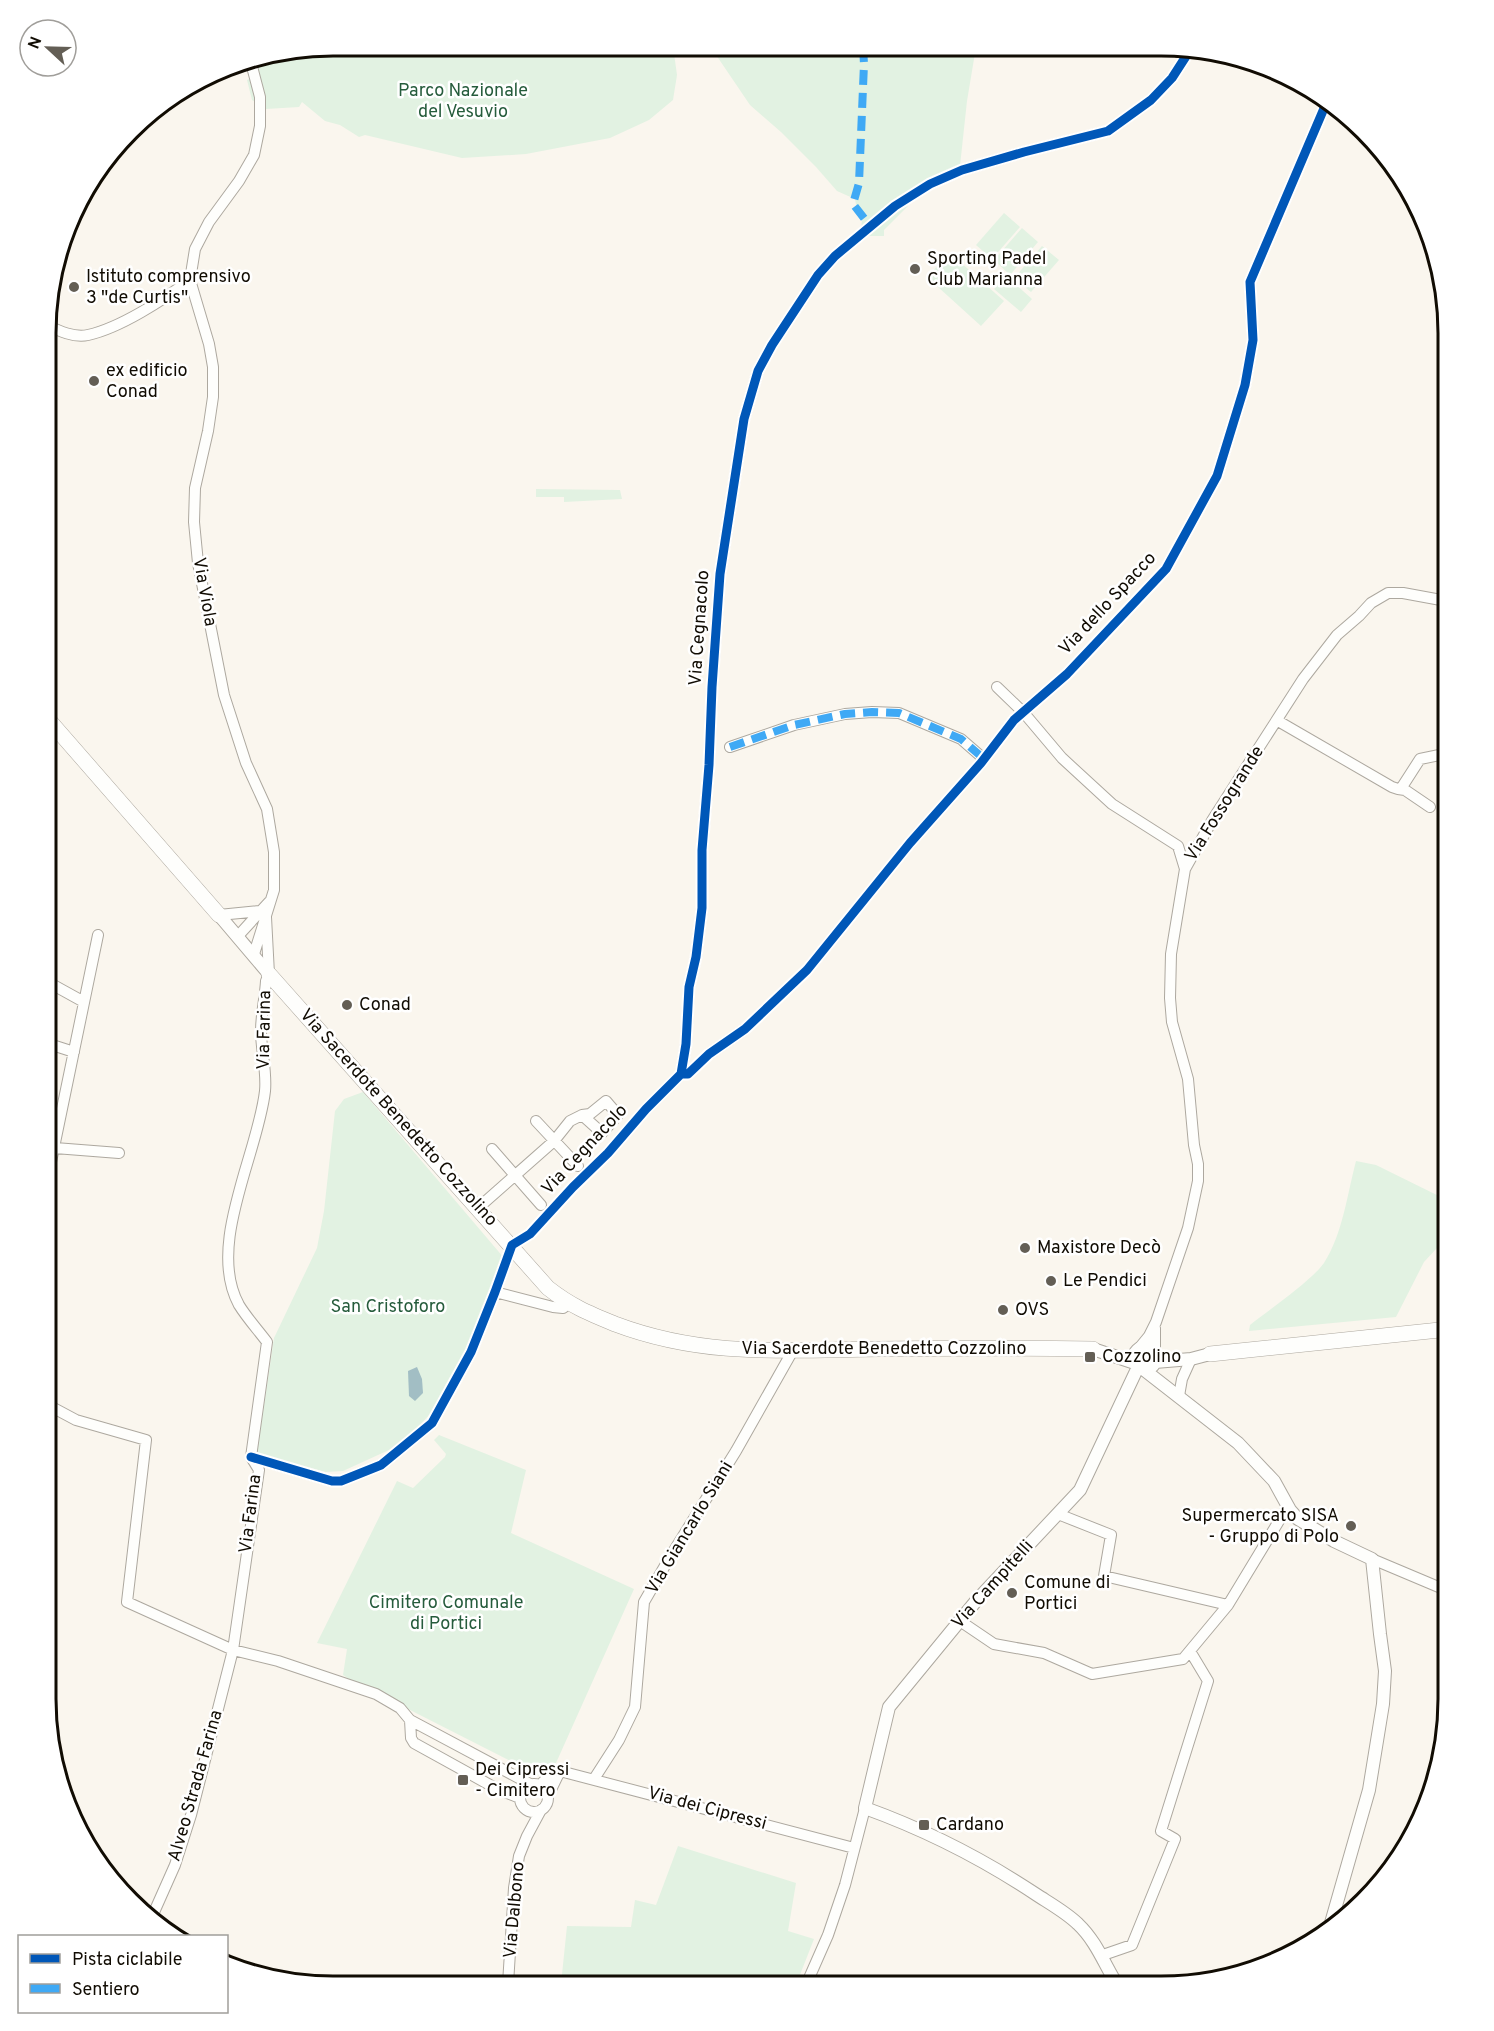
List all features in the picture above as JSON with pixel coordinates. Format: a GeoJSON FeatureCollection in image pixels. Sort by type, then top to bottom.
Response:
{"type":"FeatureCollection","features":[{"type":"Feature","properties":{"kind":"main road","name":"Via Sacerdote Benedetto Cozzolino"},"geometry":{"type":"LineString","coordinates":[[56,728],[219,915]]}},
{"type":"Feature","properties":{"kind":"main road","name":"Via Sacerdote Benedetto Cozzolino"},"geometry":{"type":"LineString","coordinates":[[269,974],[548,1288],[568,1304],[588,1314],[661,1339],[747,1351],[1093,1349]]}},
{"type":"Feature","properties":{"kind":"main road","name":"Via Sacerdote Benedetto Cozzolino"},"geometry":{"type":"LineString","coordinates":[[1210,1354],[1438,1330]]}},
{"type":"Feature","properties":{"kind":"street","name":"Via Cegnacolo"},"geometry":{"type":"LineString","coordinates":[[512,1245],[530,1234],[681,1074],[686,1044],[689,987],[696,957],[702,908],[702,850],[720,574],[744,420],[758,371],[772,345],[818,275],[834,256],[895,206],[930,184],[962,170],[1108,131],[1158,93],[1172,78],[1186,57]]}},
{"type":"Feature","properties":{"kind":"street","name":"Via Viola"},"geometry":{"type":"LineString","coordinates":[[252,67],[260,97],[260,126],[254,155],[239,181],[209,222],[195,249],[190,280],[209,344],[213,367],[213,397],[195,488],[194,522],[198,563],[224,695],[246,763],[267,809],[274,852],[274,890],[263,914],[254,954]]}},
{"type":"Feature","properties":{"kind":"street","name":"Via dello Spacco"},"geometry":{"type":"LineString","coordinates":[[1024,713],[1067,674],[1166,569],[1217,476],[1245,385],[1253,340],[1250,282],[1324,108]]}},
{"type":"Feature","properties":{"kind":"street"},"geometry":{"type":"LineString","coordinates":[[56,329],[67,334],[86,336],[123,322],[172,294],[190,280]]}},
{"type":"Feature","properties":{"kind":"street","name":"Via Fossogrande"},"geometry":{"type":"LineString","coordinates":[[1156,1322],[1188,1228],[1198,1181],[1188,1079],[1172,1022],[1171,1006],[1171,954],[1185,868],[1213,819],[1323,651],[1337,634],[1371,603],[1388,593],[1403,593],[1438,599]]}},
{"type":"Feature","properties":{"kind":"street"},"geometry":{"type":"LineString","coordinates":[[997,687],[1024,713],[1058,753],[1112,804],[1178,846],[1185,868]]}},
{"type":"Feature","properties":{"kind":"street"},"geometry":{"type":"LineString","coordinates":[[730,747],[794,725],[845,714],[899,713],[961,740],[984,759]]}},
{"type":"Feature","properties":{"kind":"street","name":"Via Cegnacolo"},"geometry":{"type":"LineString","coordinates":[[681,1074],[688,1074],[709,1054],[745,1029],[807,970],[910,843],[984,759],[1014,720],[1024,713]]}},
{"type":"Feature","properties":{"kind":"street"},"geometry":{"type":"LineString","coordinates":[[1278,721],[1392,787],[1405,790],[1430,807]]}},
{"type":"Feature","properties":{"kind":"street"},"geometry":{"type":"LineString","coordinates":[[1398,789],[1402,787],[1420,759],[1438,755]]}},
{"type":"Feature","properties":{"kind":"street","name":"Via Viola"},"geometry":{"type":"LineString","coordinates":[[238,936],[263,914]]}},
{"type":"Feature","properties":{"kind":"street"},"geometry":{"type":"LineString","coordinates":[[219,915],[263,914],[269,974]]}},
{"type":"Feature","properties":{"kind":"street","name":"Via Sacerdote Benedetto Cozzolino"},"geometry":{"type":"LineString","coordinates":[[219,915],[269,974]]}},
{"type":"Feature","properties":{"kind":"street"},"geometry":{"type":"LineString","coordinates":[[56,1138],[98,935]]}},
{"type":"Feature","properties":{"kind":"street","name":"Via Farina"},"geometry":{"type":"LineString","coordinates":[[233,1650],[259,1470],[251,1456],[267,1342],[239,1304],[228,1267],[228,1247],[265,1089],[261,1030],[266,981],[269,974]]}},
{"type":"Feature","properties":{"kind":"street"},"geometry":{"type":"LineString","coordinates":[[56,987],[84,1002]]}},
{"type":"Feature","properties":{"kind":"street"},"geometry":{"type":"LineString","coordinates":[[56,1046],[74,1052]]}},
{"type":"Feature","properties":{"kind":"street"},"geometry":{"type":"LineString","coordinates":[[478,1208],[554,1141],[570,1121],[582,1115]]}},
{"type":"Feature","properties":{"kind":"street"},"geometry":{"type":"LineString","coordinates":[[536,1121],[578,1166]]}},
{"type":"Feature","properties":{"kind":"street"},"geometry":{"type":"LineString","coordinates":[[56,1148],[119,1153]]}},
{"type":"Feature","properties":{"kind":"street"},"geometry":{"type":"LineString","coordinates":[[492,1149],[541,1205]]}},
{"type":"Feature","properties":{"kind":"street"},"geometry":{"type":"LineString","coordinates":[[251,1456],[332,1481],[341,1481],[381,1465],[432,1423],[471,1352],[512,1245]]}},
{"type":"Feature","properties":{"kind":"street"},"geometry":{"type":"LineString","coordinates":[[495,1292],[553,1307],[563,1308],[568,1304]]}},
{"type":"Feature","properties":{"kind":"street"},"geometry":{"type":"LineString","coordinates":[[1156,1322],[1134,1356],[1147,1363],[1174,1392],[1238,1443],[1275,1481],[1298,1520],[1309,1528],[1372,1559],[1438,1587]]}},
{"type":"Feature","properties":{"kind":"street"},"geometry":{"type":"LineString","coordinates":[[1147,1363],[1156,1322]]}},
{"type":"Feature","properties":{"kind":"street","name":"Via Sacerdote Benedetto Cozzolino"},"geometry":{"type":"LineString","coordinates":[[1093,1349],[1151,1348],[1147,1363]]}},
{"type":"Feature","properties":{"kind":"street","name":"Via Sacerdote Benedetto Cozzolino"},"geometry":{"type":"LineString","coordinates":[[1093,1349],[1147,1363],[1191,1359],[1210,1354]]}},
{"type":"Feature","properties":{"kind":"street","name":"Via Giancarlo Siani"},"geometry":{"type":"LineString","coordinates":[[594,1779],[619,1740],[635,1707],[644,1602],[736,1451],[792,1352]]}},
{"type":"Feature","properties":{"kind":"street","name":"Via Sacerdote Benedetto Cozzolino"},"geometry":{"type":"LineString","coordinates":[[1147,1363],[1210,1354]]}},
{"type":"Feature","properties":{"kind":"street"},"geometry":{"type":"LineString","coordinates":[[1174,1392],[1191,1359]]}},
{"type":"Feature","properties":{"kind":"street","name":"Via Campitelli"},"geometry":{"type":"LineString","coordinates":[[865,1808],[889,1707],[976,1601],[1080,1490],[1147,1363]]}},
{"type":"Feature","properties":{"kind":"street"},"geometry":{"type":"LineString","coordinates":[[56,1410],[75,1420],[146,1440],[127,1602],[233,1650],[278,1661],[376,1694],[400,1708],[410,1720],[546,1791],[548,1796]]}},
{"type":"Feature","properties":{"kind":"street"},"geometry":{"type":"LineString","coordinates":[[960,1621],[994,1644],[1044,1653],[1092,1674],[1183,1659],[1228,1605],[1288,1506]]}},
{"type":"Feature","properties":{"kind":"street"},"geometry":{"type":"LineString","coordinates":[[1058,1514],[1111,1535],[1104,1576],[1228,1605]]}},
{"type":"Feature","properties":{"kind":"street"},"geometry":{"type":"LineString","coordinates":[[1333,1916],[1369,1790],[1383,1704],[1385,1671],[1372,1559]]}},
{"type":"Feature","properties":{"kind":"street","name":"Alveo Strada Farina"},"geometry":{"type":"LineString","coordinates":[[155,1911],[175,1865],[191,1815],[233,1650]]}},
{"type":"Feature","properties":{"kind":"street"},"geometry":{"type":"LineString","coordinates":[[1103,1955],[1132,1945],[1175,1839],[1161,1831],[1208,1681],[1190,1651]]}},
{"type":"Feature","properties":{"kind":"street"},"geometry":{"type":"LineString","coordinates":[[410,1720],[411,1738],[414,1743],[499,1790],[520,1798],[523,1789],[535,1785],[555,1770],[560,1771],[548,1796]]}},
{"type":"Feature","properties":{"kind":"street","name":"Via dei Cipressi"},"geometry":{"type":"LineString","coordinates":[[560,1771],[854,1848]]}},
{"type":"Feature","properties":{"kind":"street","name":"Via Dalbono"},"geometry":{"type":"LineString","coordinates":[[508,1976],[514,1888],[519,1856],[527,1836],[546,1805],[548,1796]]}},
{"type":"Feature","properties":{"kind":"street","name":"Via Dalbono"},"geometry":{"type":"LineString","coordinates":[[520,1798],[526,1809],[527,1836]]}},
{"type":"Feature","properties":{"kind":"street"},"geometry":{"type":"LineString","coordinates":[[810,1976],[828,1935],[845,1885],[865,1808],[919,1829],[1002,1872],[1061,1911],[1079,1925],[1103,1955],[1114,1976]]}},
{"type":"Feature","properties":{"kind":"street"},"geometry":{"type":"LineString","coordinates":[[526,1809],[535,1812],[541,1810]]}},
{"type":"Feature","properties":{"kind":"green space","name":"Parco Nazionale del Vesuvio"},"geometry":{"type":"Polygon","coordinates":[[[314,56],[674,56],[677,75],[673,100],[649,120],[610,138],[526,154],[462,158],[365,135],[359,137],[340,125],[325,121],[302,102],[299,107],[266,109],[252,100],[247,80],[251,78],[248,69],[278,61],[314,56]]]}},
{"type":"Feature","properties":{"kind":"green space"},"geometry":{"type":"Polygon","coordinates":[[[717,56],[974,56],[959,175],[918,191],[907,207],[884,230],[884,236],[860,236],[862,220],[855,199],[837,191],[781,132],[750,105],[717,56]]]}},
{"type":"Feature","properties":{"kind":"green space"},"geometry":{"type":"Polygon","coordinates":[[[1004,213],[1020,227],[992,259],[976,245],[1004,213]]]}},
{"type":"Feature","properties":{"kind":"green space"},"geometry":{"type":"Polygon","coordinates":[[[1022,228],[1038,242],[1010,275],[994,260],[1022,228]]]}},
{"type":"Feature","properties":{"kind":"green space"},"geometry":{"type":"Polygon","coordinates":[[[1042,246],[1059,260],[1031,292],[1014,278],[1042,246]]]}},
{"type":"Feature","properties":{"kind":"green space"},"geometry":{"type":"Polygon","coordinates":[[[950,253],[1004,301],[981,326],[927,277],[950,253]]]}},
{"type":"Feature","properties":{"kind":"green space"},"geometry":{"type":"Polygon","coordinates":[[[1006,276],[1032,299],[1021,312],[994,289],[1006,276]]]}},
{"type":"Feature","properties":{"kind":"green space"},"geometry":{"type":"Polygon","coordinates":[[[536,489],[620,490],[622,499],[564,502],[564,497],[536,497],[536,489]]]}},
{"type":"Feature","properties":{"kind":"green space","name":"San Cristoforo"},"geometry":{"type":"Polygon","coordinates":[[[363,1092],[504,1258],[468,1349],[434,1410],[414,1431],[389,1450],[343,1471],[326,1472],[258,1454],[258,1446],[274,1338],[317,1248],[324,1211],[335,1111],[344,1099],[363,1092]]]}},
{"type":"Feature","properties":{"kind":"green space"},"geometry":{"type":"Polygon","coordinates":[[[1356,1161],[1376,1165],[1438,1196],[1438,1247],[1424,1262],[1396,1317],[1249,1331],[1250,1325],[1300,1287],[1324,1263],[1336,1239],[1356,1161]]]}},
{"type":"Feature","properties":{"kind":"green space","name":"Cimitero Comunale di Portici"},"geometry":{"type":"Polygon","coordinates":[[[439,1435],[526,1470],[511,1533],[634,1589],[556,1763],[540,1776],[349,1679],[343,1675],[347,1649],[317,1643],[397,1481],[413,1488],[445,1457],[446,1454],[434,1440],[439,1435]]]}},
{"type":"Feature","properties":{"kind":"green space"},"geometry":{"type":"Polygon","coordinates":[[[678,1846],[796,1883],[788,1931],[814,1939],[800,1976],[562,1976],[567,1926],[631,1927],[635,1900],[656,1905],[678,1846]]]}},
{"type":"Feature","properties":{"kind":"water"},"geometry":{"type":"Polygon","coordinates":[[[417,1367],[422,1379],[423,1393],[415,1401],[409,1396],[408,1371],[417,1367]]]}},
{"type":"Feature","properties":{"kind":"marked path"},"geometry":{"type":"LineString","coordinates":[[864,56],[859,183],[853,204],[871,227]]}},
{"type":"Feature","properties":{"kind":"marked path"},"geometry":{"type":"LineString","coordinates":[[730,747],[794,725],[845,714],[899,713],[961,739],[984,759]]}},
{"type":"Feature","properties":{"kind":"cycle path"},"geometry":{"type":"LineString","coordinates":[[681,1074],[686,1044],[689,987],[696,957],[702,908],[702,850],[720,574],[744,419],[758,371],[772,345],[818,275],[835,256],[895,206],[930,184],[962,170],[1108,131],[1151,100],[1172,78],[1186,57]]}},
{"type":"Feature","properties":{"kind":"cycle path"},"geometry":{"type":"LineString","coordinates":[[251,1457],[332,1481],[341,1481],[381,1465],[432,1423],[471,1352],[512,1245],[530,1234],[681,1074],[688,1074],[709,1054],[745,1029],[807,970],[910,843],[981,763],[1014,720],[1067,674],[1166,569],[1217,476],[1245,385],[1253,340],[1250,282],[1324,108]]}},
{"type":"Feature","properties":{"kind":"place","name":"Sporting Padel Club Marianna"},"geometry":{"type":"Point","coordinates":[915,269]}},
{"type":"Feature","properties":{"kind":"place","name":"Istituto comprensivo 3 \"de Curtis\""},"geometry":{"type":"Point","coordinates":[74,287]}},
{"type":"Feature","properties":{"kind":"place","name":"ex edificio Conad"},"geometry":{"type":"Point","coordinates":[94,381]}},
{"type":"Feature","properties":{"kind":"place","name":"Conad"},"geometry":{"type":"Point","coordinates":[347,1005]}},
{"type":"Feature","properties":{"kind":"place","name":"Maxistore Decò"},"geometry":{"type":"Point","coordinates":[1025,1248]}},
{"type":"Feature","properties":{"kind":"place","name":"Le Pendici"},"geometry":{"type":"Point","coordinates":[1051,1281]}},
{"type":"Feature","properties":{"kind":"place","name":"OVS"},"geometry":{"type":"Point","coordinates":[1003,1310]}},
{"type":"Feature","properties":{"kind":"place","name":"Cozzolino"},"geometry":{"type":"Point","coordinates":[1090,1357]}},
{"type":"Feature","properties":{"kind":"place","name":"Supermercato SISA - Gruppo di Polo"},"geometry":{"type":"Point","coordinates":[1351,1526]}},
{"type":"Feature","properties":{"kind":"place","name":"Comune di Portici"},"geometry":{"type":"Point","coordinates":[1012,1593]}},
{"type":"Feature","properties":{"kind":"place","name":"Dei Cipressi - Cimitero"},"geometry":{"type":"Point","coordinates":[463,1780]}},
{"type":"Feature","properties":{"kind":"place","name":"Cardano"},"geometry":{"type":"Point","coordinates":[924,1825]}}]}
